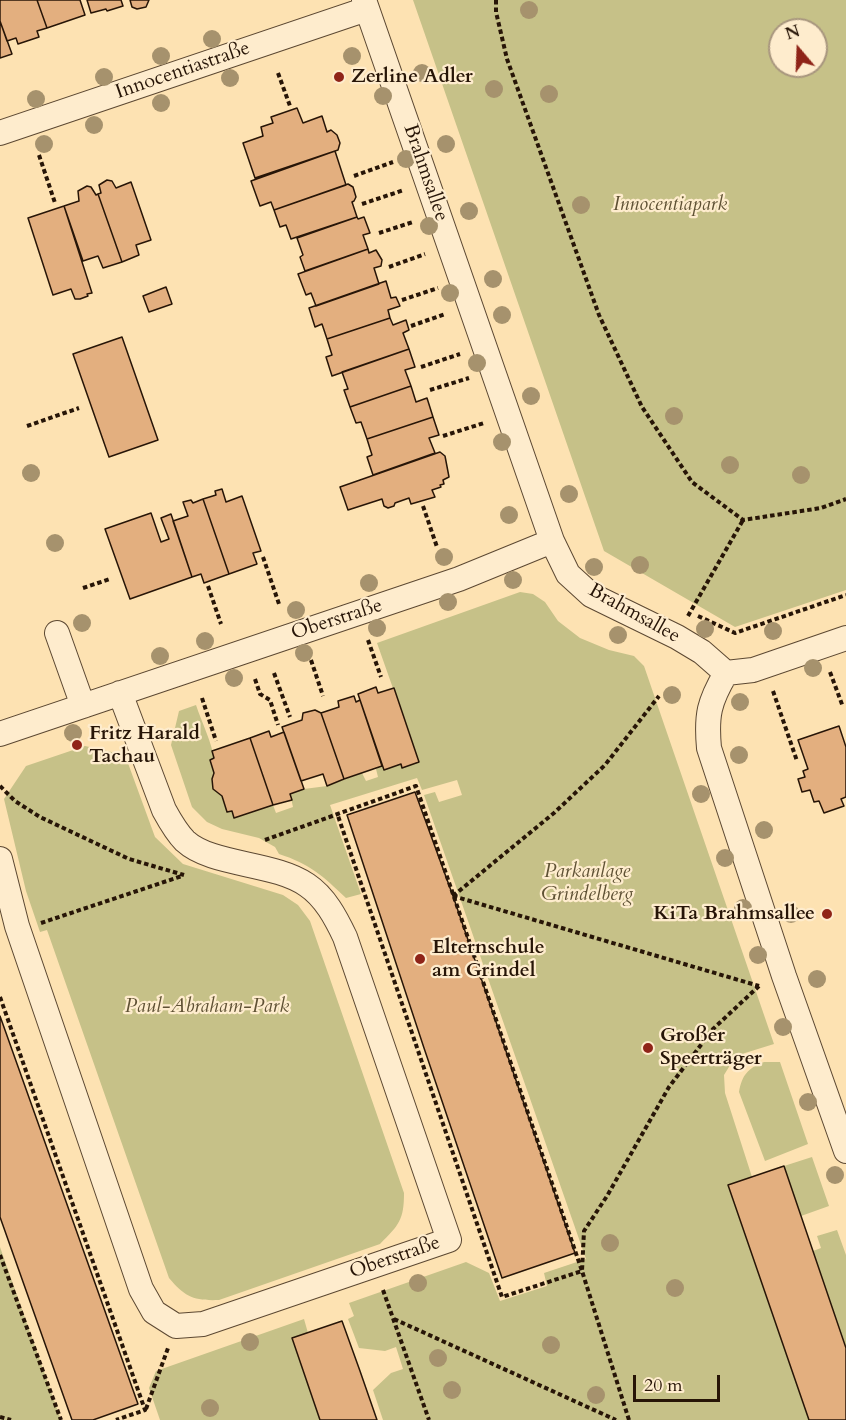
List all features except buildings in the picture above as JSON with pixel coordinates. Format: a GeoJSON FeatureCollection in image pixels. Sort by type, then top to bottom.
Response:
{"type":"FeatureCollection","features":[{"type":"Feature","properties":{"kind":"street","name":"Innocentiastraße"},"geometry":{"type":"LineString","coordinates":[[0,133],[365,4]]}},
{"type":"Feature","properties":{"kind":"street","name":"Brahmsallee"},"geometry":{"type":"LineString","coordinates":[[365,4],[552,541],[568,574],[591,595],[702,652],[726,673]]}},
{"type":"Feature","properties":{"kind":"street","name":"Oberstraße"},"geometry":{"type":"LineString","coordinates":[[0,734],[459,579],[552,541]]}},
{"type":"Feature","properties":{"kind":"street"},"geometry":{"type":"LineString","coordinates":[[57,633],[83,706]]}},
{"type":"Feature","properties":{"kind":"street"},"geometry":{"type":"LineString","coordinates":[[846,638],[753,670],[726,673],[714,693],[707,721],[709,748],[784,976],[846,1151]]}},
{"type":"Feature","properties":{"kind":"street","name":"Oberstraße"},"geometry":{"type":"LineString","coordinates":[[120,693],[164,810],[174,828],[186,842],[202,851],[284,873],[307,885],[335,917],[345,937],[449,1240],[203,1324],[176,1326]]}},
{"type":"Feature","properties":{"kind":"street"},"geometry":{"type":"LineString","coordinates":[[0,859],[17,926],[141,1289],[154,1312],[176,1326]]}},
{"type":"Feature","properties":{"kind":"path"},"geometry":{"type":"LineString","coordinates":[[496,0],[496,12],[507,59],[599,315],[642,408],[692,482],[743,520],[821,508],[846,499]]}},
{"type":"Feature","properties":{"kind":"path"},"geometry":{"type":"LineString","coordinates":[[278,73],[290,106]]}},
{"type":"Feature","properties":{"kind":"path"},"geometry":{"type":"LineString","coordinates":[[39,155],[55,203]]}},
{"type":"Feature","properties":{"kind":"path"},"geometry":{"type":"LineString","coordinates":[[354,176],[394,162]]}},
{"type":"Feature","properties":{"kind":"path"},"geometry":{"type":"LineString","coordinates":[[362,204],[404,190]]}},
{"type":"Feature","properties":{"kind":"path"},"geometry":{"type":"LineString","coordinates":[[379,233],[415,221]]}},
{"type":"Feature","properties":{"kind":"path"},"geometry":{"type":"LineString","coordinates":[[388,267],[426,254]]}},
{"type":"Feature","properties":{"kind":"path"},"geometry":{"type":"LineString","coordinates":[[402,300],[438,288]]}},
{"type":"Feature","properties":{"kind":"path"},"geometry":{"type":"LineString","coordinates":[[411,326],[446,314]]}},
{"type":"Feature","properties":{"kind":"path"},"geometry":{"type":"LineString","coordinates":[[421,367],[460,353]]}},
{"type":"Feature","properties":{"kind":"path"},"geometry":{"type":"LineString","coordinates":[[430,390],[469,378]]}},
{"type":"Feature","properties":{"kind":"path"},"geometry":{"type":"LineString","coordinates":[[27,426],[79,408]]}},
{"type":"Feature","properties":{"kind":"path"},"geometry":{"type":"LineString","coordinates":[[443,436],[484,423]]}},
{"type":"Feature","properties":{"kind":"path"},"geometry":{"type":"LineString","coordinates":[[423,507],[437,547]]}},
{"type":"Feature","properties":{"kind":"path"},"geometry":{"type":"LineString","coordinates":[[686,620],[743,520]]}},
{"type":"Feature","properties":{"kind":"path"},"geometry":{"type":"LineString","coordinates":[[263,558],[279,604]]}},
{"type":"Feature","properties":{"kind":"path"},"geometry":{"type":"LineString","coordinates":[[83,588],[110,579]]}},
{"type":"Feature","properties":{"kind":"path"},"geometry":{"type":"LineString","coordinates":[[208,586],[220,624]]}},
{"type":"Feature","properties":{"kind":"path"},"geometry":{"type":"LineString","coordinates":[[690,612],[735,633],[846,595]]}},
{"type":"Feature","properties":{"kind":"path"},"geometry":{"type":"LineString","coordinates":[[368,640],[381,677]]}},
{"type":"Feature","properties":{"kind":"path"},"geometry":{"type":"LineString","coordinates":[[311,660],[323,696]]}},
{"type":"Feature","properties":{"kind":"path"},"geometry":{"type":"LineString","coordinates":[[829,671],[843,707]]}},
{"type":"Feature","properties":{"kind":"path"},"geometry":{"type":"LineString","coordinates":[[274,673],[290,717]]}},
{"type":"Feature","properties":{"kind":"path"},"geometry":{"type":"LineString","coordinates":[[255,679],[260,694],[270,700],[278,725]]}},
{"type":"Feature","properties":{"kind":"path"},"geometry":{"type":"LineString","coordinates":[[773,690],[798,761]]}},
{"type":"Feature","properties":{"kind":"path"},"geometry":{"type":"LineString","coordinates":[[453,896],[554,813],[605,765],[659,696]]}},
{"type":"Feature","properties":{"kind":"path"},"geometry":{"type":"LineString","coordinates":[[202,698],[216,741]]}},
{"type":"Feature","properties":{"kind":"path"},"geometry":{"type":"LineString","coordinates":[[0,786],[15,801],[40,817],[129,859],[184,875]]}},
{"type":"Feature","properties":{"kind":"path"},"geometry":{"type":"LineString","coordinates":[[256,843],[416,786],[582,1271],[630,1420]]}},
{"type":"Feature","properties":{"kind":"path"},"geometry":{"type":"LineString","coordinates":[[337,813],[502,1296],[582,1271]]}},
{"type":"Feature","properties":{"kind":"path"},"geometry":{"type":"LineString","coordinates":[[36,925],[195,872]]}},
{"type":"Feature","properties":{"kind":"path"},"geometry":{"type":"LineString","coordinates":[[453,896],[759,986],[713,1029],[669,1087],[607,1196],[584,1231],[582,1271]]}},
{"type":"Feature","properties":{"kind":"path"},"geometry":{"type":"LineString","coordinates":[[0,997],[145,1410]]}},
{"type":"Feature","properties":{"kind":"path"},"geometry":{"type":"LineString","coordinates":[[0,1257],[61,1420]]}},
{"type":"Feature","properties":{"kind":"path"},"geometry":{"type":"LineString","coordinates":[[383,1288],[429,1420]]}},
{"type":"Feature","properties":{"kind":"path"},"geometry":{"type":"LineString","coordinates":[[394,1318],[616,1420]]}},
{"type":"Feature","properties":{"kind":"path"},"geometry":{"type":"LineString","coordinates":[[145,1410],[176,1326]]}},
{"type":"Feature","properties":{"kind":"path"},"geometry":{"type":"LineString","coordinates":[[116,1420],[145,1410]]}},
{"type":"Feature","properties":{"kind":"path"},"geometry":{"type":"LineString","coordinates":[[0,1416],[11,1420]]}},
{"type":"Feature","properties":{"kind":"green space","name":"Innocentiapark"},"geometry":{"type":"Polygon","coordinates":[[[413,0],[846,0],[846,590],[735,627],[604,551],[413,0]]]}},
{"type":"Feature","properties":{"kind":"green space","name":"Parkanlage Grindelberg"},"geometry":{"type":"Polygon","coordinates":[[[520,592],[533,594],[545,602],[558,621],[580,638],[609,650],[634,656],[644,666],[774,1044],[745,1053],[732,1062],[724,1075],[725,1093],[752,1177],[728,1186],[809,1420],[383,1420],[373,1390],[391,1373],[403,1369],[396,1347],[385,1351],[359,1348],[348,1319],[354,1316],[349,1303],[466,1262],[489,1273],[500,1301],[547,1286],[544,1273],[586,1259],[424,795],[435,792],[439,802],[462,795],[457,780],[422,790],[417,778],[330,805],[361,894],[346,898],[316,872],[279,854],[275,847],[259,838],[222,829],[207,822],[192,807],[171,745],[179,711],[196,705],[213,754],[213,789],[222,796],[227,812],[232,811],[235,818],[273,805],[276,813],[293,807],[290,794],[304,789],[327,786],[362,773],[366,781],[378,777],[376,769],[382,766],[385,770],[401,764],[402,768],[419,762],[377,643],[520,592]]]}},
{"type":"Feature","properties":{"kind":"green space","name":"Paul-Abraham-Park"},"geometry":{"type":"Polygon","coordinates":[[[85,746],[125,755],[155,837],[183,864],[283,895],[298,905],[310,921],[404,1193],[403,1210],[399,1222],[380,1244],[219,1300],[203,1300],[185,1294],[169,1278],[47,930],[40,932],[26,891],[4,799],[26,766],[85,746]]]}},
{"type":"Feature","properties":{"kind":"green space"},"geometry":{"type":"Polygon","coordinates":[[[764,1062],[780,1062],[808,1144],[765,1161],[739,1092],[747,1073],[764,1062]]]}},
{"type":"Feature","properties":{"kind":"green space"},"geometry":{"type":"Polygon","coordinates":[[[812,1157],[829,1206],[801,1216],[784,1166],[812,1157]]]}},
{"type":"Feature","properties":{"kind":"green space"},"geometry":{"type":"Polygon","coordinates":[[[837,1230],[846,1255],[846,1348],[813,1251],[821,1248],[817,1236],[837,1230]]]}},
{"type":"Feature","properties":{"kind":"green space"},"geometry":{"type":"Polygon","coordinates":[[[0,1247],[61,1420],[0,1420],[0,1247]]]}},
{"type":"Feature","properties":{"kind":"green space"},"geometry":{"type":"Polygon","coordinates":[[[304,1319],[308,1333],[292,1339],[320,1420],[160,1420],[149,1388],[156,1371],[304,1319]]]}},
{"type":"Feature","properties":{"kind":"place","name":"Zerline Adler"},"geometry":{"type":"Point","coordinates":[339,77]}},
{"type":"Feature","properties":{"kind":"place","name":"Fritz Harald Tachau"},"geometry":{"type":"Point","coordinates":[77,745]}},
{"type":"Feature","properties":{"kind":"place","name":"KiTa Brahmsallee"},"geometry":{"type":"Point","coordinates":[827,914]}},
{"type":"Feature","properties":{"kind":"place","name":"Elternschule am Grindel"},"geometry":{"type":"Point","coordinates":[420,959]}},
{"type":"Feature","properties":{"kind":"place","name":"Großer Speerträger"},"geometry":{"type":"Point","coordinates":[648,1048]}}]}
